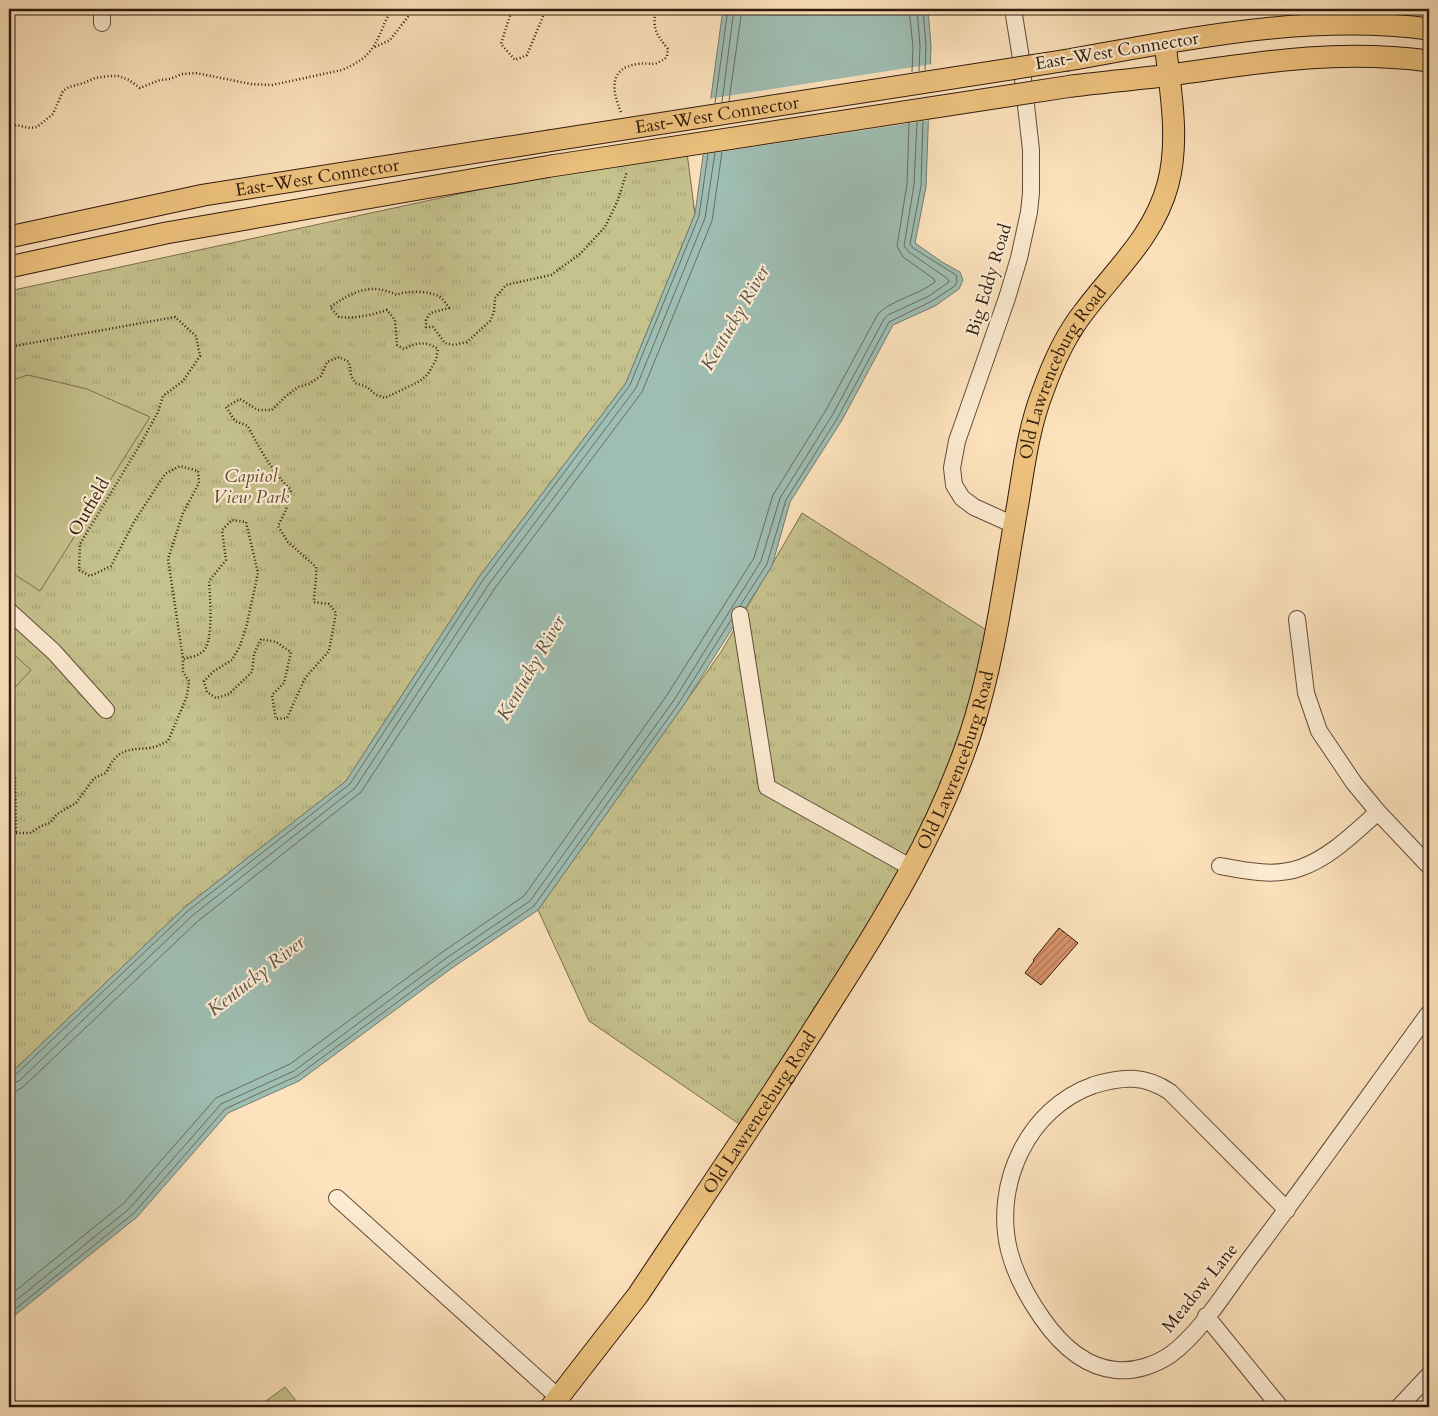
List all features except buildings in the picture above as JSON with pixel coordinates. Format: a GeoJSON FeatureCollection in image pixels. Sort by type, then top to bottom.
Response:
{"type":"FeatureCollection","features":[{"type":"Feature","properties":{"kind":"main road","name":"East-West Connector"},"geometry":{"type":"LineString","coordinates":[[9,237],[204,195],[1239,32],[1323,24],[1365,24],[1429,29]]}},
{"type":"Feature","properties":{"kind":"main road","name":"Old Lawrenceburg Road"},"geometry":{"type":"LineString","coordinates":[[555,1403],[638,1295],[736,1149],[858,961],[912,868],[942,807],[958,771],[973,726],[994,644],[1014,525],[1034,422],[1042,392],[1064,341],[1080,317],[1133,253],[1149,230],[1161,207],[1172,159],[1173,134],[1165,43]]}},
{"type":"Feature","properties":{"kind":"main road","name":"East-West Connector"},"geometry":{"type":"LineString","coordinates":[[9,267],[166,233],[552,166],[1072,86],[1169,75],[1257,62],[1311,57],[1371,55],[1429,61]]}},
{"type":"Feature","properties":{"kind":"street","name":"Big Eddy Road"},"geometry":{"type":"LineString","coordinates":[[1013,9],[1031,150],[1029,212],[1019,258],[1007,298],[957,441],[952,468],[954,485],[962,498],[974,507],[1014,525]]}},
{"type":"Feature","properties":{"kind":"street"},"geometry":{"type":"LineString","coordinates":[[9,611],[54,652],[106,710]]}},
{"type":"Feature","properties":{"kind":"street"},"geometry":{"type":"LineString","coordinates":[[740,615],[767,787],[912,868]]}},
{"type":"Feature","properties":{"kind":"street"},"geometry":{"type":"LineString","coordinates":[[1297,619],[1306,693],[1319,731],[1354,783],[1378,812],[1429,866]]}},
{"type":"Feature","properties":{"kind":"street"},"geometry":{"type":"LineString","coordinates":[[1220,866],[1252,872],[1273,873],[1300,869],[1322,858],[1378,812]]}},
{"type":"Feature","properties":{"kind":"street","name":"Meadow Lane"},"geometry":{"type":"LineString","coordinates":[[1286,1210],[1170,1092],[1158,1084],[1130,1078],[1102,1083],[1088,1088],[1067,1098],[1048,1112],[1029,1137],[1013,1168],[1005,1208],[1009,1250],[1016,1271],[1026,1292],[1051,1331],[1066,1348],[1100,1367],[1117,1370],[1135,1369],[1153,1364],[1169,1355],[1184,1342],[1206,1316],[1286,1210],[1429,1013]]}},
{"type":"Feature","properties":{"kind":"street"},"geometry":{"type":"LineString","coordinates":[[337,1198],[555,1403]]}},
{"type":"Feature","properties":{"kind":"street"},"geometry":{"type":"LineString","coordinates":[[1206,1316],[1280,1407]]}},
{"type":"Feature","properties":{"kind":"street"},"geometry":{"type":"LineString","coordinates":[[1399,1407],[1429,1375]]}},
{"type":"Feature","properties":{"kind":"path"},"geometry":{"type":"LineString","coordinates":[[9,129],[16,125],[30,128],[37,127],[53,114],[63,91],[95,78],[118,76],[140,88],[182,74],[196,73],[251,84],[272,85],[342,70],[367,55],[374,47],[391,9]]}},
{"type":"Feature","properties":{"kind":"path"},"geometry":{"type":"LineString","coordinates":[[374,47],[390,40],[414,9]]}},
{"type":"Feature","properties":{"kind":"path"},"geometry":{"type":"LineString","coordinates":[[512,9],[501,44],[515,60],[527,55],[546,9]]}},
{"type":"Feature","properties":{"kind":"path"},"geometry":{"type":"LineString","coordinates":[[622,114],[613,88],[618,75],[631,66],[658,64],[667,57],[668,49],[658,37],[654,27],[656,9]]}},
{"type":"Feature","properties":{"kind":"path"},"geometry":{"type":"LineString","coordinates":[[9,833],[30,833],[50,823],[57,814],[76,803],[94,778],[106,774],[111,761],[126,750],[152,748],[168,741],[187,696],[189,682],[183,672],[183,659],[198,655],[206,647],[211,614],[209,581],[226,560],[222,530],[232,520],[246,522],[258,573],[247,624],[240,646],[232,660],[214,670],[204,681],[207,692],[216,698],[229,694],[252,672],[254,654],[261,639],[276,642],[291,652],[284,683],[272,695],[276,719],[287,718],[305,678],[329,651],[336,613],[329,604],[314,602],[317,580],[316,567],[288,542],[278,526],[286,510],[291,490],[277,476],[248,426],[235,421],[226,407],[240,399],[258,410],[272,410],[298,387],[309,384],[322,376],[327,362],[339,357],[349,362],[351,375],[355,383],[367,387],[376,396],[385,398],[420,381],[428,374],[436,360],[438,349],[429,342],[413,344],[404,349],[396,345],[395,320],[386,310],[372,315],[347,318],[338,317],[330,307],[352,292],[365,289],[386,290],[397,295],[404,291],[431,293],[440,297],[449,308],[430,313],[426,320],[426,327],[433,327],[445,343],[467,342],[490,322],[494,312],[494,298],[506,285],[551,275],[580,254],[605,227],[618,200],[627,169]]}},
{"type":"Feature","properties":{"kind":"path","name":"Outfield"},"geometry":{"type":"LineString","coordinates":[[9,347],[175,317],[196,336],[200,356],[183,381],[162,396],[158,412],[144,438],[80,544],[79,570],[90,576],[111,566],[134,522],[165,474],[180,466],[198,471],[199,483],[183,513],[168,559],[183,659]]}},
{"type":"Feature","properties":{"kind":"path"},"geometry":{"type":"LineString","coordinates":[[9,758],[15,778],[16,832]]}},
{"type":"Feature","properties":{"kind":"green space","name":"Capitol View Park"},"geometry":{"type":"Polygon","coordinates":[[[686,145],[695,214],[626,383],[479,577],[346,781],[185,907],[9,1075],[9,291],[686,145]]]}},
{"type":"Feature","properties":{"kind":"green space"},"geometry":{"type":"Polygon","coordinates":[[[28,375],[87,389],[150,417],[40,591],[9,571],[9,381],[28,375]]]}},
{"type":"Feature","properties":{"kind":"green space"},"geometry":{"type":"Polygon","coordinates":[[[802,513],[1002,640],[927,831],[748,1130],[589,1021],[538,910],[721,652],[802,513]]]}},
{"type":"Feature","properties":{"kind":"green space"},"geometry":{"type":"Polygon","coordinates":[[[9,650],[31,670],[9,694],[9,650]]]}},
{"type":"Feature","properties":{"kind":"green space"},"geometry":{"type":"Polygon","coordinates":[[[285,1387],[301,1407],[258,1407],[285,1387]]]}},
{"type":"Feature","properties":{"kind":"water","name":"Kentucky River"},"geometry":{"type":"Polygon","coordinates":[[[723,9],[928,9],[931,46],[926,187],[915,243],[960,272],[963,280],[959,289],[935,306],[893,325],[842,420],[790,502],[772,566],[683,706],[538,910],[452,968],[299,1081],[228,1113],[137,1217],[9,1320],[9,1075],[185,907],[346,781],[479,577],[626,383],[695,214],[723,9]]]}},
{"type":"Feature","properties":{"kind":"pier"},"geometry":{"type":"Polygon","coordinates":[[[933,64],[931,120],[700,155],[708,99],[933,64]]]}}]}
